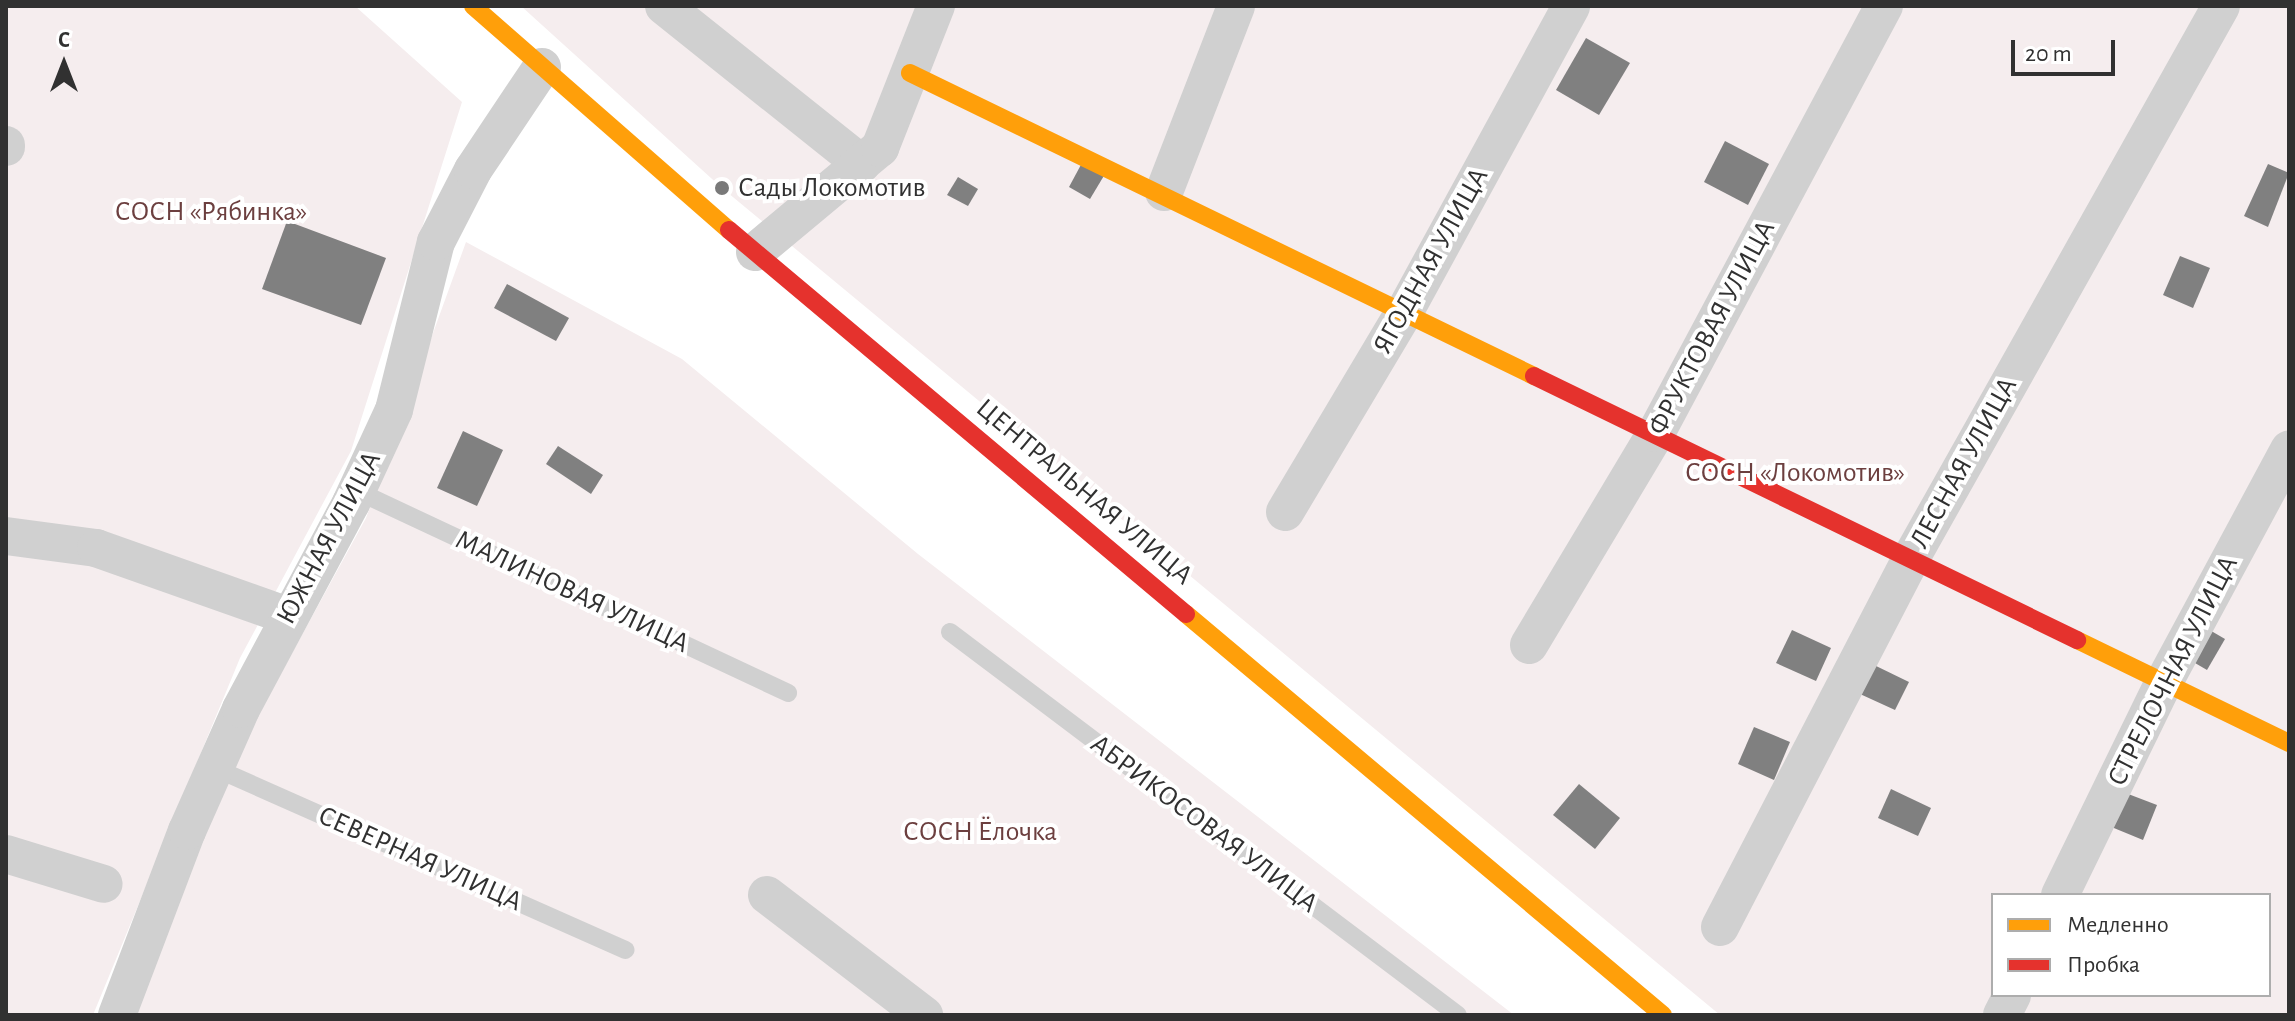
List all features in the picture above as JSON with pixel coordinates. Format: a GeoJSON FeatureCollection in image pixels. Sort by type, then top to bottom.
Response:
{"type":"FeatureCollection","features":[{"type":"Feature","properties":{"kind":"street","name":"ЦЕНТРАЛЬНАЯ УЛИЦА"},"geometry":{"type":"LineString","coordinates":[[473,6],[755,252],[1663,1015]]}},
{"type":"Feature","properties":{"kind":"street"},"geometry":{"type":"LineString","coordinates":[[664,6],[862,164]]}},
{"type":"Feature","properties":{"kind":"street"},"geometry":{"type":"LineString","coordinates":[[755,252],[880,148],[936,6]]}},
{"type":"Feature","properties":{"kind":"street"},"geometry":{"type":"LineString","coordinates":[[1164,192],[1236,6]]}},
{"type":"Feature","properties":{"kind":"street","name":"ЯГОДНАЯ УЛИЦА"},"geometry":{"type":"LineString","coordinates":[[1285,512],[1405,311],[1571,6]]}},
{"type":"Feature","properties":{"kind":"street","name":"ФРУКТОВАЯ УЛИЦА"},"geometry":{"type":"LineString","coordinates":[[1529,645],[1656,433],[1884,6]]}},
{"type":"Feature","properties":{"kind":"street","name":"ЛЕСНАЯ УЛИЦА"},"geometry":{"type":"LineString","coordinates":[[1720,927],[1911,558],[2221,6]]}},
{"type":"Feature","properties":{"kind":"street","name":"ЮЖНАЯ УЛИЦА"},"geometry":{"type":"LineString","coordinates":[[117,1015],[215,768],[288,616],[357,491],[394,410],[436,242],[473,170],[542,67]]}},
{"type":"Feature","properties":{"kind":"street"},"geometry":{"type":"LineString","coordinates":[[910,73],[1164,192],[2289,743]]}},
{"type":"Feature","properties":{"kind":"street","name":"СТРЕЛОЧНАЯ УЛИЦА"},"geometry":{"type":"LineString","coordinates":[[2061,893],[2164,682],[2289,450]]}},
{"type":"Feature","properties":{"kind":"street"},"geometry":{"type":"LineString","coordinates":[[6,536],[96,548],[288,616]]}},
{"type":"Feature","properties":{"kind":"street"},"geometry":{"type":"LineString","coordinates":[[6,854],[104,884]]}},
{"type":"Feature","properties":{"kind":"street"},"geometry":{"type":"LineString","coordinates":[[767,895],[924,1015]]}},
{"type":"Feature","properties":{"kind":"street"},"geometry":{"type":"LineString","coordinates":[[2002,1015],[2011,997]]}},
{"type":"Feature","properties":{"kind":"lane","name":"МАЛИНОВАЯ УЛИЦА"},"geometry":{"type":"LineString","coordinates":[[357,491],[788,693]]}},
{"type":"Feature","properties":{"kind":"lane","name":"АБРИКОСОВАЯ УЛИЦА"},"geometry":{"type":"LineString","coordinates":[[950,632],[1458,1015]]}},
{"type":"Feature","properties":{"kind":"lane","name":"СЕВЕРНАЯ УЛИЦА"},"geometry":{"type":"LineString","coordinates":[[215,768],[626,950]]}},
{"type":"Feature","properties":{"kind":"green space","name":"СОСН «Рябинка»"},"geometry":{"type":"Polygon","coordinates":[[[6,6],[355,6],[462,102],[351,451],[240,658],[93,1015],[6,1015],[6,6]]]}},
{"type":"Feature","properties":{"kind":"green space","name":"СОСН «Локомотив»"},"geometry":{"type":"Polygon","coordinates":[[[521,6],[2289,6],[2289,1015],[1720,1015],[722,188],[521,6]]]}},
{"type":"Feature","properties":{"kind":"green space","name":"СОСН Ёлочка"},"geometry":{"type":"Polygon","coordinates":[[[466,242],[682,359],[918,554],[1514,1015],[127,1015],[216,792],[366,518],[466,242]]]}},
{"type":"Feature","properties":{"kind":"building"},"geometry":{"type":"Polygon","coordinates":[[[1586,38],[1630,63],[1599,115],[1556,90],[1586,38]]]}},
{"type":"Feature","properties":{"kind":"building"},"geometry":{"type":"Polygon","coordinates":[[[1725,141],[1769,164],[1748,205],[1704,182],[1725,141]]]}},
{"type":"Feature","properties":{"kind":"building"},"geometry":{"type":"Polygon","coordinates":[[[1083,161],[1105,174],[1090,199],[1069,187],[1083,161]]]}},
{"type":"Feature","properties":{"kind":"building"},"geometry":{"type":"Polygon","coordinates":[[[2268,164],[2289,173],[2268,227],[2244,216],[2268,164]]]}},
{"type":"Feature","properties":{"kind":"building"},"geometry":{"type":"Polygon","coordinates":[[[958,177],[978,189],[968,206],[947,195],[958,177]]]}},
{"type":"Feature","properties":{"kind":"building"},"geometry":{"type":"Polygon","coordinates":[[[287,221],[386,258],[361,325],[262,289],[287,221]]]}},
{"type":"Feature","properties":{"kind":"building"},"geometry":{"type":"Polygon","coordinates":[[[2180,256],[2210,268],[2193,308],[2163,295],[2180,256]]]}},
{"type":"Feature","properties":{"kind":"building"},"geometry":{"type":"Polygon","coordinates":[[[507,284],[569,318],[556,341],[494,308],[507,284]]]}},
{"type":"Feature","properties":{"kind":"building"},"geometry":{"type":"Polygon","coordinates":[[[463,431],[503,450],[477,506],[437,488],[463,431]]]}},
{"type":"Feature","properties":{"kind":"building"},"geometry":{"type":"Polygon","coordinates":[[[558,446],[603,475],[591,494],[546,464],[558,446]]]}},
{"type":"Feature","properties":{"kind":"building"},"geometry":{"type":"Polygon","coordinates":[[[2201,625],[2225,639],[2207,670],[2183,656],[2201,625]]]}},
{"type":"Feature","properties":{"kind":"building"},"geometry":{"type":"Polygon","coordinates":[[[1792,630],[1831,648],[1816,681],[1776,663],[1792,630]]]}},
{"type":"Feature","properties":{"kind":"building"},"geometry":{"type":"Polygon","coordinates":[[[1874,665],[1909,682],[1895,710],[1860,694],[1874,665]]]}},
{"type":"Feature","properties":{"kind":"building"},"geometry":{"type":"Polygon","coordinates":[[[1754,727],[1790,742],[1774,780],[1738,764],[1754,727]]]}},
{"type":"Feature","properties":{"kind":"building"},"geometry":{"type":"Polygon","coordinates":[[[1579,784],[1620,818],[1595,849],[1553,815],[1579,784]]]}},
{"type":"Feature","properties":{"kind":"building"},"geometry":{"type":"Polygon","coordinates":[[[1891,789],[1931,808],[1918,836],[1878,818],[1891,789]]]}},
{"type":"Feature","properties":{"kind":"building"},"geometry":{"type":"Polygon","coordinates":[[[2123,792],[2157,805],[2143,840],[2109,826],[2123,792]]]}},
{"type":"Feature","properties":{"kind":"traffic: slow"},"geometry":{"type":"LineString","coordinates":[[473,6],[729,230]]}},
{"type":"Feature","properties":{"kind":"traffic: slow"},"geometry":{"type":"LineString","coordinates":[[910,73],[1534,376]]}},
{"type":"Feature","properties":{"kind":"traffic: slow"},"geometry":{"type":"LineString","coordinates":[[1186,614],[1663,1015]]}},
{"type":"Feature","properties":{"kind":"traffic: slow"},"geometry":{"type":"LineString","coordinates":[[2077,640],[2289,743]]}},
{"type":"Feature","properties":{"kind":"traffic: jam"},"geometry":{"type":"LineString","coordinates":[[729,230],[1186,614]]}},
{"type":"Feature","properties":{"kind":"traffic: jam"},"geometry":{"type":"LineString","coordinates":[[1534,376],[2077,640]]}},
{"type":"Feature","properties":{"kind":"place","name":"Сады Локомотив"},"geometry":{"type":"Point","coordinates":[722,188]}}]}
